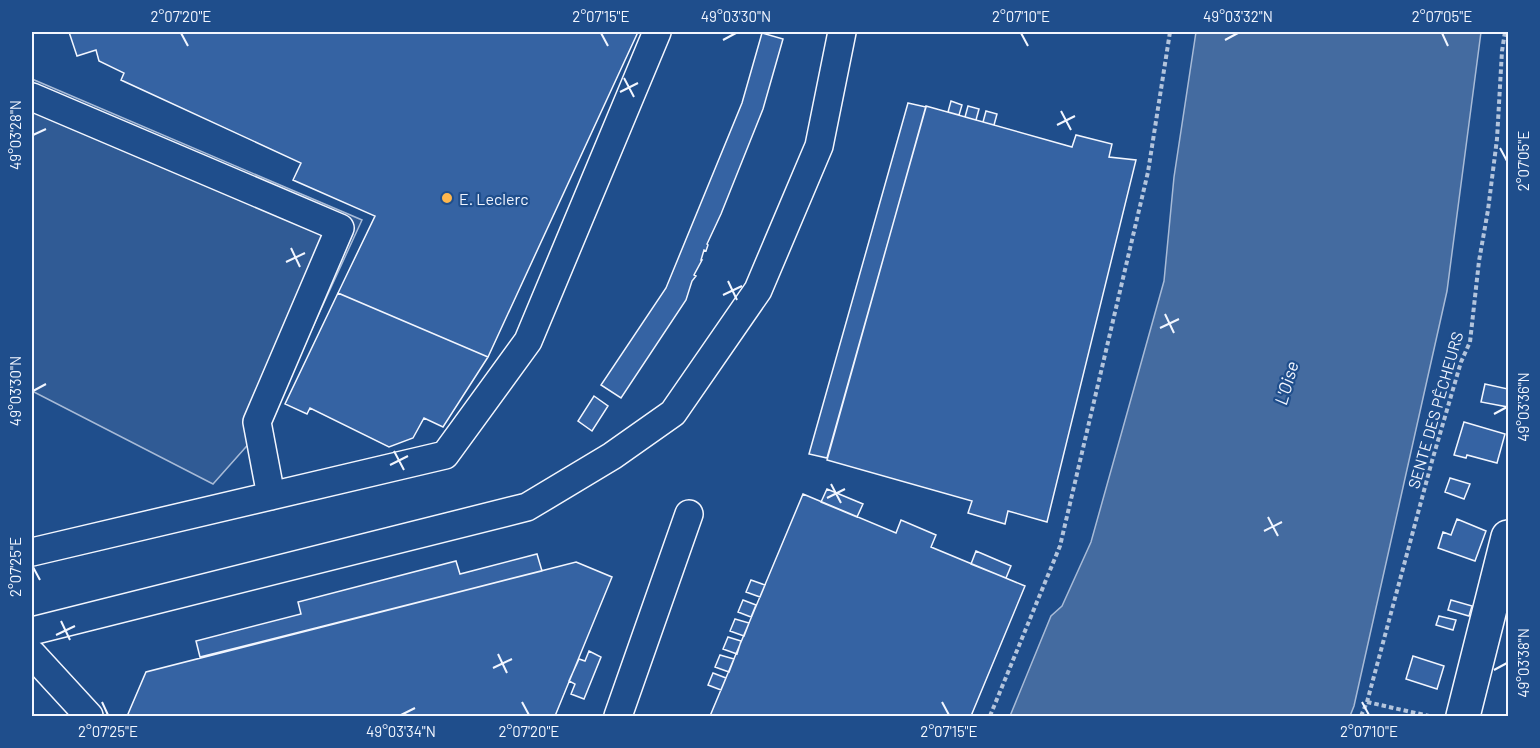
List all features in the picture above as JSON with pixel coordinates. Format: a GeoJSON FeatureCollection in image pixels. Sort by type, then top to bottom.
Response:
{"type":"FeatureCollection","features":[{"type":"Feature","properties":{"kind":"main road"},"geometry":{"type":"LineString","coordinates":[[1462,717],[1509,537]]}},
{"type":"Feature","properties":{"kind":"street"},"geometry":{"type":"LineString","coordinates":[[32,552],[445,455],[528,341],[657,32]]}},
{"type":"Feature","properties":{"kind":"street"},"geometry":{"type":"LineString","coordinates":[[32,631],[527,507],[612,456],[673,413],[758,290],[819,146],[842,32]]}},
{"type":"Feature","properties":{"kind":"street"},"geometry":{"type":"LineString","coordinates":[[32,97],[340,228],[257,422],[271,496]]}},
{"type":"Feature","properties":{"kind":"street"},"geometry":{"type":"LineString","coordinates":[[618,717],[689,514]]}},
{"type":"Feature","properties":{"kind":"street"},"geometry":{"type":"LineString","coordinates":[[32,654],[89,717]]}},
{"type":"Feature","properties":{"kind":"path"},"geometry":{"type":"LineString","coordinates":[[990,717],[1060,546],[1148,172],[1170,32]]}},
{"type":"Feature","properties":{"kind":"path","name":"SENTE DES PÊCHEURS"},"geometry":{"type":"LineString","coordinates":[[1361,717],[1461,362],[1470,342],[1497,139],[1505,32]]}},
{"type":"Feature","properties":{"kind":"path"},"geometry":{"type":"LineString","coordinates":[[1367,702],[1429,717]]}},
{"type":"Feature","properties":{"kind":"shaded area"},"geometry":{"type":"Polygon","coordinates":[[[32,79],[362,220],[270,420],[213,484],[32,391],[32,79]]]}},
{"type":"Feature","properties":{"kind":"water","name":"L'Oise"},"geometry":{"type":"Polygon","coordinates":[[[1196,32],[1481,32],[1447,291],[1354,706],[1350,716],[1010,716],[1051,616],[1062,606],[1091,542],[1164,281],[1174,177],[1196,32]]]}},
{"type":"Feature","properties":{"kind":"building","name":"E. Leclerc"},"geometry":{"type":"Polygon","coordinates":[[[69,32],[638,32],[488,357],[338,293],[375,216],[293,180],[301,163],[121,80],[124,73],[99,61],[96,50],[77,56],[69,32]]]}},
{"type":"Feature","properties":{"kind":"building"},"geometry":{"type":"Polygon","coordinates":[[[762,33],[783,39],[763,109],[706,251],[704,250],[686,300],[621,398],[601,385],[666,288],[742,103],[762,33]]]}},
{"type":"Feature","properties":{"kind":"building"},"geometry":{"type":"Polygon","coordinates":[[[951,101],[962,105],[959,115],[948,112],[951,101]]]}},
{"type":"Feature","properties":{"kind":"building"},"geometry":{"type":"Polygon","coordinates":[[[908,103],[926,107],[827,458],[809,454],[908,103]]]}},
{"type":"Feature","properties":{"kind":"building"},"geometry":{"type":"Polygon","coordinates":[[[926,106],[1072,147],[1076,135],[1112,144],[1109,157],[1136,160],[1047,522],[1008,511],[1005,524],[968,513],[972,501],[827,460],[926,106]]]}},
{"type":"Feature","properties":{"kind":"building"},"geometry":{"type":"Polygon","coordinates":[[[968,106],[979,109],[976,120],[965,117],[968,106]]]}},
{"type":"Feature","properties":{"kind":"building"},"geometry":{"type":"Polygon","coordinates":[[[986,111],[997,114],[994,125],[983,122],[986,111]]]}},
{"type":"Feature","properties":{"kind":"building"},"geometry":{"type":"Polygon","coordinates":[[[338,293],[488,357],[443,427],[424,418],[413,438],[389,447],[310,408],[307,414],[285,404],[338,293]]]}},
{"type":"Feature","properties":{"kind":"building"},"geometry":{"type":"Polygon","coordinates":[[[1485,384],[1508,389],[1508,407],[1481,402],[1485,384]]]}},
{"type":"Feature","properties":{"kind":"building"},"geometry":{"type":"Polygon","coordinates":[[[594,396],[608,406],[592,431],[578,421],[594,396]]]}},
{"type":"Feature","properties":{"kind":"building"},"geometry":{"type":"Polygon","coordinates":[[[1464,422],[1505,434],[1497,463],[1467,455],[1466,458],[1454,455],[1464,422]]]}},
{"type":"Feature","properties":{"kind":"building"},"geometry":{"type":"Polygon","coordinates":[[[1450,478],[1470,484],[1464,499],[1445,492],[1450,478]]]}},
{"type":"Feature","properties":{"kind":"building"},"geometry":{"type":"Polygon","coordinates":[[[827,489],[863,504],[857,517],[821,502],[827,489]]]}},
{"type":"Feature","properties":{"kind":"building"},"geometry":{"type":"Polygon","coordinates":[[[803,494],[896,533],[901,520],[936,535],[931,547],[1025,586],[971,716],[710,716],[803,494]]]}},
{"type":"Feature","properties":{"kind":"building"},"geometry":{"type":"Polygon","coordinates":[[[1457,519],[1486,531],[1475,561],[1438,548],[1443,532],[1451,535],[1457,519]]]}},
{"type":"Feature","properties":{"kind":"building"},"geometry":{"type":"Polygon","coordinates":[[[976,551],[1011,566],[1006,578],[971,564],[976,551]]]}},
{"type":"Feature","properties":{"kind":"building"},"geometry":{"type":"Polygon","coordinates":[[[537,554],[542,571],[200,657],[196,641],[301,614],[298,602],[456,561],[460,574],[537,554]]]}},
{"type":"Feature","properties":{"kind":"building"},"geometry":{"type":"Polygon","coordinates":[[[576,562],[612,577],[555,716],[131,716],[128,714],[146,672],[576,562]]]}},
{"type":"Feature","properties":{"kind":"building"},"geometry":{"type":"Polygon","coordinates":[[[751,580],[765,585],[760,597],[746,592],[751,580]]]}},
{"type":"Feature","properties":{"kind":"building"},"geometry":{"type":"Polygon","coordinates":[[[743,600],[756,605],[751,617],[738,612],[743,600]]]}},
{"type":"Feature","properties":{"kind":"building"},"geometry":{"type":"Polygon","coordinates":[[[1451,600],[1472,606],[1469,616],[1448,610],[1451,600]]]}},
{"type":"Feature","properties":{"kind":"building"},"geometry":{"type":"Polygon","coordinates":[[[1439,616],[1456,620],[1453,630],[1436,625],[1439,616]]]}},
{"type":"Feature","properties":{"kind":"building"},"geometry":{"type":"Polygon","coordinates":[[[735,619],[749,623],[744,636],[730,631],[735,619]]]}},
{"type":"Feature","properties":{"kind":"building"},"geometry":{"type":"Polygon","coordinates":[[[728,637],[741,641],[737,654],[723,649],[728,637]]]}},
{"type":"Feature","properties":{"kind":"building"},"geometry":{"type":"Polygon","coordinates":[[[589,651],[601,657],[584,699],[571,694],[575,684],[569,681],[579,659],[585,661],[589,651]]]}},
{"type":"Feature","properties":{"kind":"building"},"geometry":{"type":"Polygon","coordinates":[[[720,655],[734,659],[729,672],[715,667],[720,655]]]}},
{"type":"Feature","properties":{"kind":"building"},"geometry":{"type":"Polygon","coordinates":[[[1413,656],[1444,666],[1437,689],[1406,679],[1413,656]]]}},
{"type":"Feature","properties":{"kind":"building"},"geometry":{"type":"Polygon","coordinates":[[[713,673],[726,678],[721,690],[708,685],[713,673]]]}},
{"type":"Feature","properties":{"kind":"place","name":"E. Leclerc"},"geometry":{"type":"Point","coordinates":[447,198]}}]}
